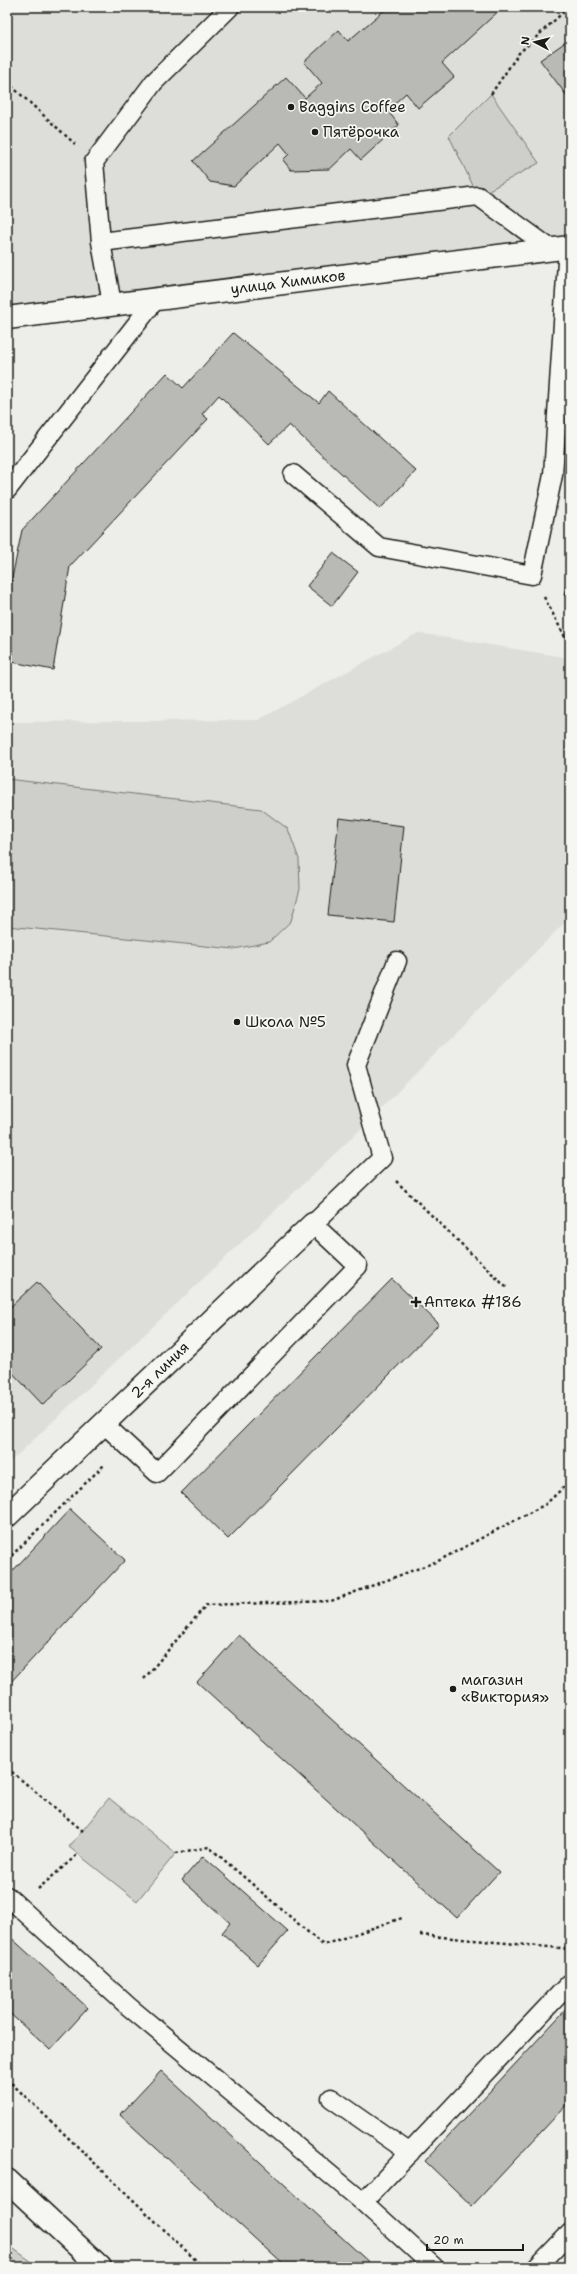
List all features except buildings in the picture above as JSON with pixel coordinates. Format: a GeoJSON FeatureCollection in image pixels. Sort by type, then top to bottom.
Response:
{"type":"FeatureCollection","features":[{"type":"Feature","properties":{"kind":"street","name":"улица Химиков"},"geometry":{"type":"LineString","coordinates":[[7,318],[563,248]]}},
{"type":"Feature","properties":{"kind":"street","name":"2-я линия"},"geometry":{"type":"LineString","coordinates":[[7,1516],[313,1224]]}},
{"type":"Feature","properties":{"kind":"street"},"geometry":{"type":"LineString","coordinates":[[7,2180],[100,2267]]}},
{"type":"Feature","properties":{"kind":"lane"},"geometry":{"type":"LineString","coordinates":[[112,304],[101,242],[94,162],[154,82],[230,7]]}},
{"type":"Feature","properties":{"kind":"lane"},"geometry":{"type":"LineString","coordinates":[[101,242],[478,196],[563,248],[553,475],[532,575],[379,547],[293,474]]}},
{"type":"Feature","properties":{"kind":"lane"},"geometry":{"type":"LineString","coordinates":[[7,490],[156,299]]}},
{"type":"Feature","properties":{"kind":"lane"},"geometry":{"type":"LineString","coordinates":[[104,1424],[157,1473],[358,1266],[313,1224],[382,1158],[356,1065],[397,961]]}},
{"type":"Feature","properties":{"kind":"lane"},"geometry":{"type":"LineString","coordinates":[[12,1901],[128,2006],[363,2202],[434,2267]]}},
{"type":"Feature","properties":{"kind":"lane"},"geometry":{"type":"LineString","coordinates":[[363,2202],[570,1983]]}},
{"type":"Feature","properties":{"kind":"lane"},"geometry":{"type":"LineString","coordinates":[[331,2098],[410,2153]]}},
{"type":"Feature","properties":{"kind":"lane"},"geometry":{"type":"LineString","coordinates":[[537,2267],[570,2233]]}},
{"type":"Feature","properties":{"kind":"path"},"geometry":{"type":"LineString","coordinates":[[491,94],[519,53],[569,7]]}},
{"type":"Feature","properties":{"kind":"path"},"geometry":{"type":"LineString","coordinates":[[7,82],[94,162]]}},
{"type":"Feature","properties":{"kind":"path"},"geometry":{"type":"LineString","coordinates":[[532,575],[566,639],[570,639]]}},
{"type":"Feature","properties":{"kind":"path"},"geometry":{"type":"LineString","coordinates":[[377,1163],[508,1289]]}},
{"type":"Feature","properties":{"kind":"path"},"geometry":{"type":"LineString","coordinates":[[7,1560],[125,1444]]}},
{"type":"Feature","properties":{"kind":"path"},"geometry":{"type":"LineString","coordinates":[[144,1679],[206,1605],[331,1601],[438,1561],[546,1504],[570,1481]]}},
{"type":"Feature","properties":{"kind":"path"},"geometry":{"type":"LineString","coordinates":[[7,1768],[83,1831]]}},
{"type":"Feature","properties":{"kind":"path"},"geometry":{"type":"LineString","coordinates":[[176,1853],[209,1847],[323,1945],[402,1918]]}},
{"type":"Feature","properties":{"kind":"path"},"geometry":{"type":"LineString","coordinates":[[12,1901],[78,1854]]}},
{"type":"Feature","properties":{"kind":"path"},"geometry":{"type":"LineString","coordinates":[[420,1934],[570,1949]]}},
{"type":"Feature","properties":{"kind":"path"},"geometry":{"type":"LineString","coordinates":[[7,2079],[203,2267]]}},
{"type":"Feature","properties":{"kind":"shaded area"},"geometry":{"type":"Polygon","coordinates":[[[7,7],[570,7],[570,247],[7,317],[7,7]]]}},
{"type":"Feature","properties":{"kind":"shaded area"},"geometry":{"type":"Polygon","coordinates":[[[491,94],[539,163],[478,196],[449,136],[491,94]]]}},
{"type":"Feature","properties":{"kind":"shaded area","name":"Школа №5"},"geometry":{"type":"Polygon","coordinates":[[[418,633],[570,658],[570,917],[363,1127],[7,1465],[7,722],[258,720],[418,633]]]}},
{"type":"Feature","properties":{"kind":"shaded area"},"geometry":{"type":"Polygon","coordinates":[[[7,779],[261,809],[288,829],[299,859],[300,889],[291,921],[269,942],[234,949],[7,926],[7,779]]]}},
{"type":"Feature","properties":{"kind":"shaded area"},"geometry":{"type":"Polygon","coordinates":[[[109,1798],[176,1853],[137,1901],[69,1847],[109,1798]]]}},
{"type":"Feature","properties":{"kind":"shaded area"},"geometry":{"type":"Polygon","coordinates":[[[7,2244],[39,2267],[7,2267],[7,2244]]]}},
{"type":"Feature","properties":{"kind":"place","name":"Baggins Coffee"},"geometry":{"type":"Point","coordinates":[291,107]}},
{"type":"Feature","properties":{"kind":"place","name":"Пятёрочка"},"geometry":{"type":"Point","coordinates":[315,132]}},
{"type":"Feature","properties":{"kind":"place","name":"Школа №5"},"geometry":{"type":"Point","coordinates":[237,1022]}},
{"type":"Feature","properties":{"kind":"place","name":"Аптека #186"},"geometry":{"type":"Point","coordinates":[416,1302]}},
{"type":"Feature","properties":{"kind":"place","name":"магазин «Виктория»"},"geometry":{"type":"Point","coordinates":[453,1689]}}]}
